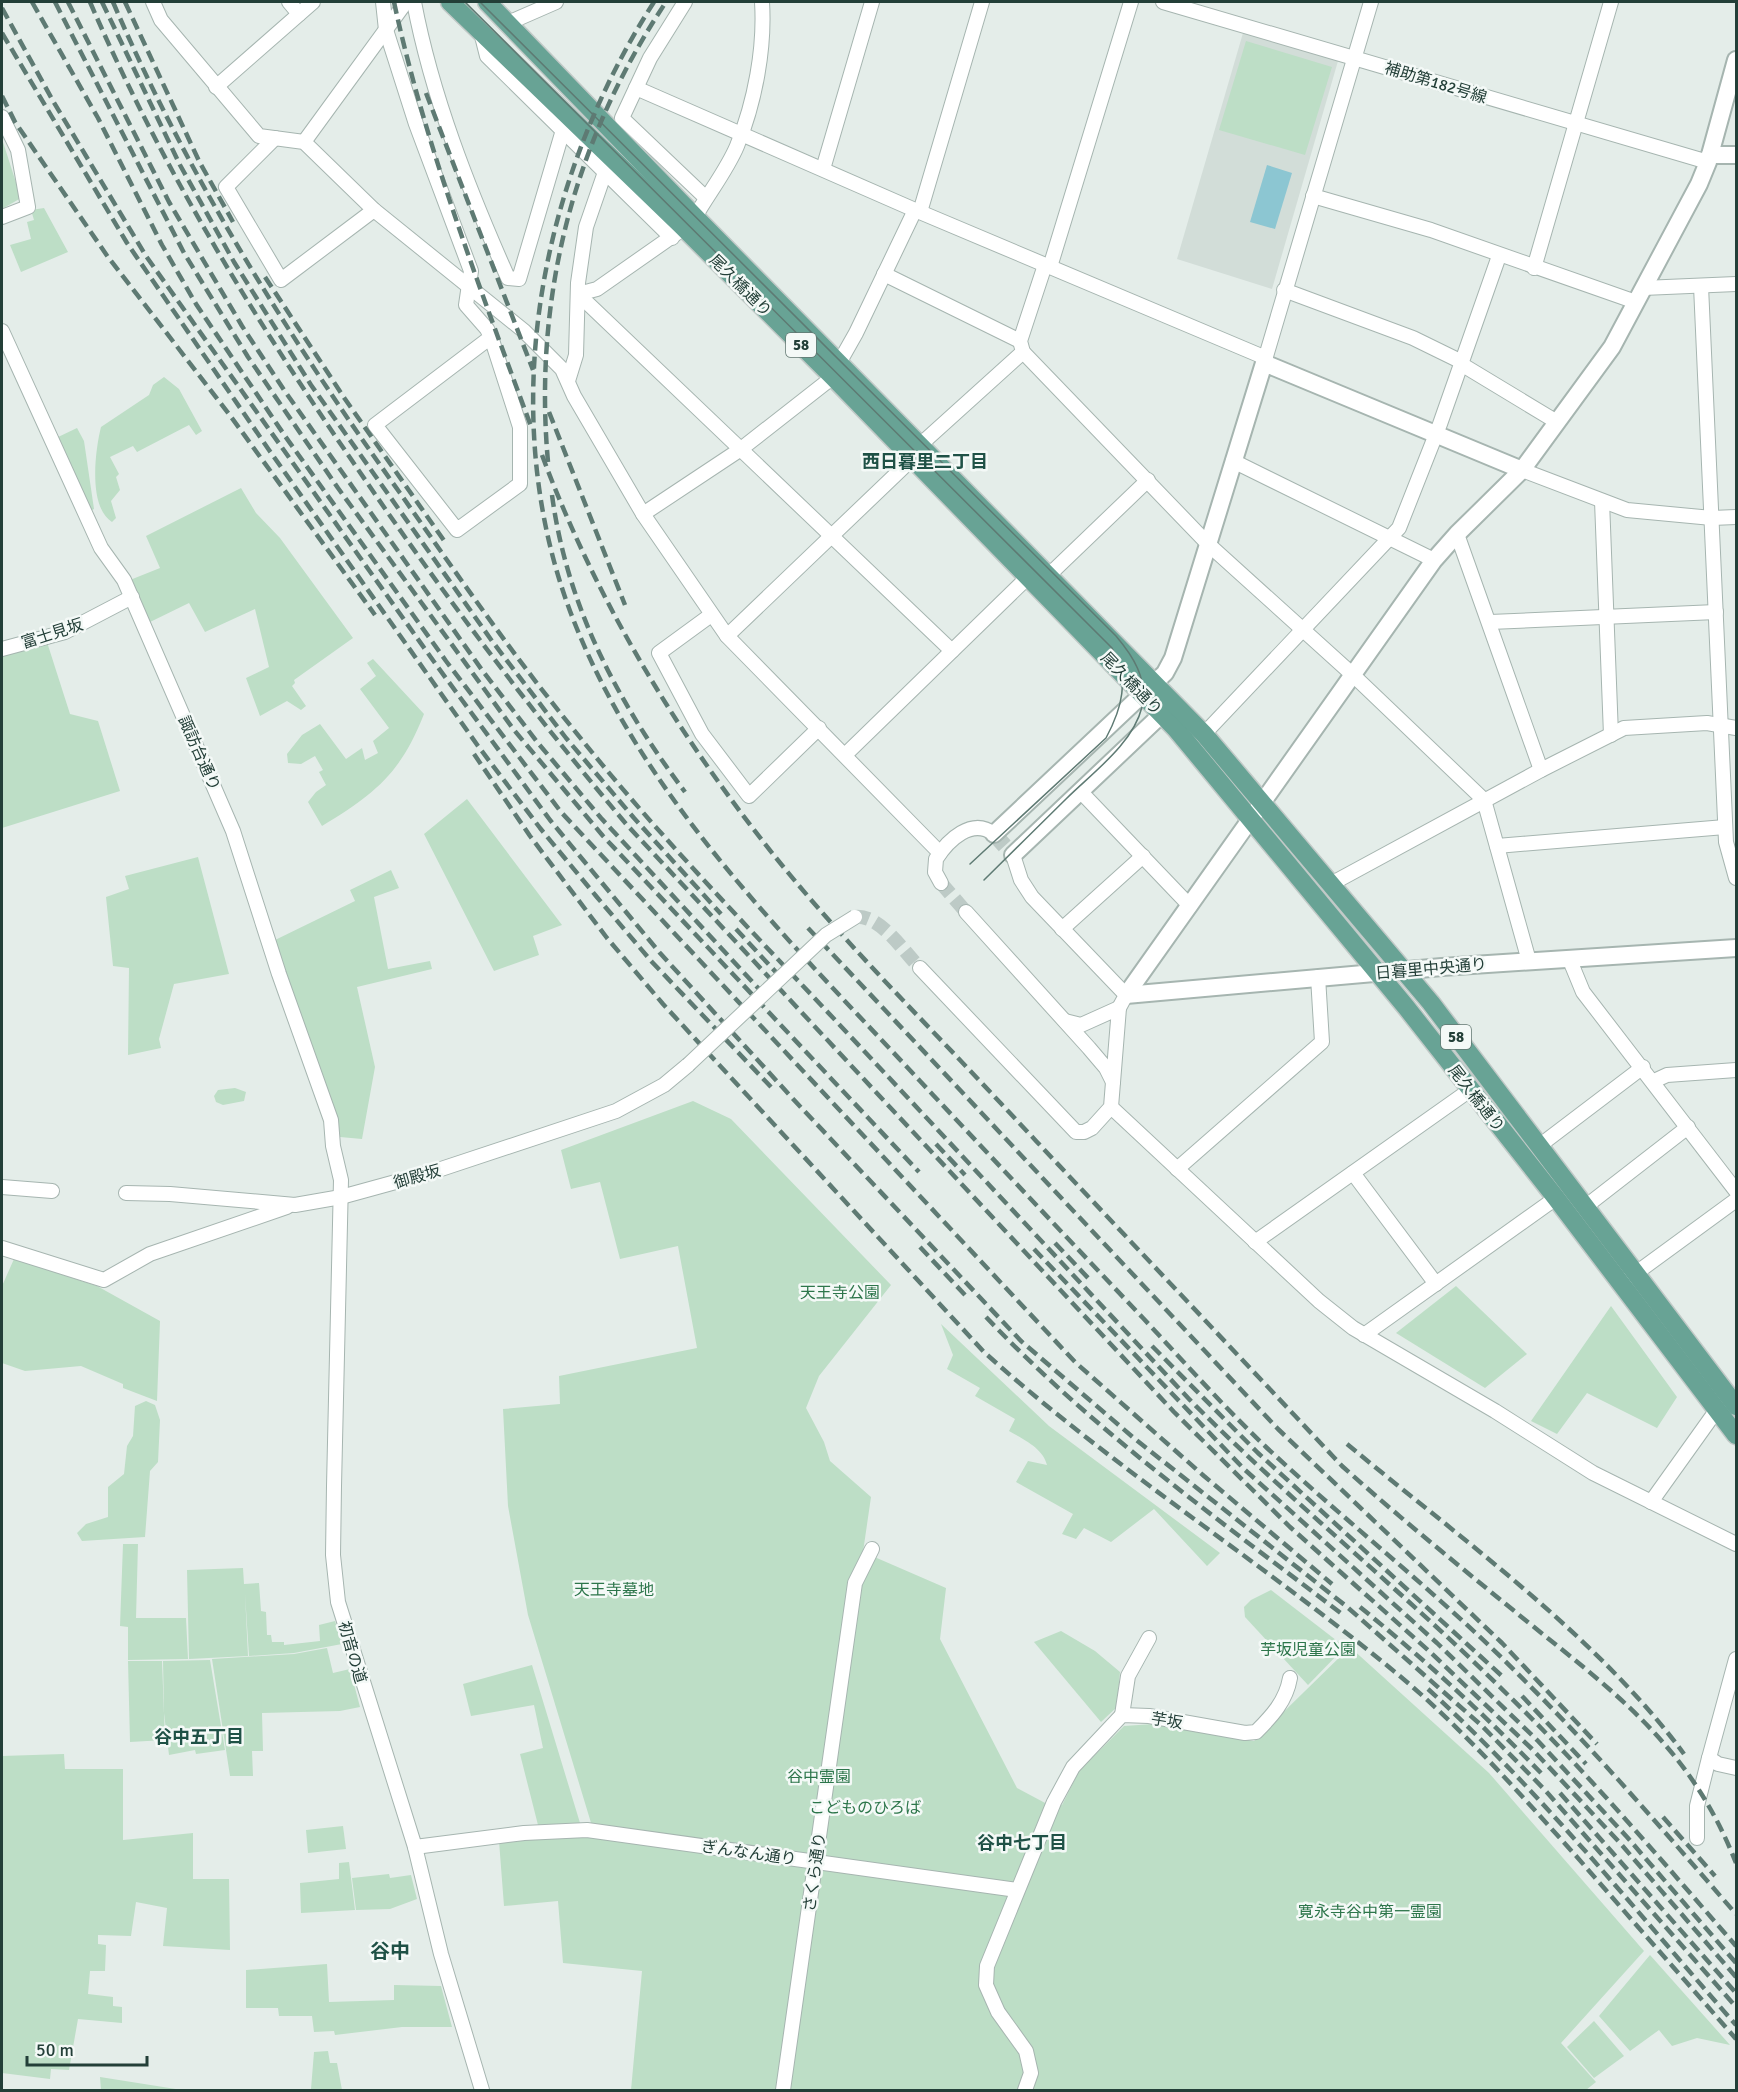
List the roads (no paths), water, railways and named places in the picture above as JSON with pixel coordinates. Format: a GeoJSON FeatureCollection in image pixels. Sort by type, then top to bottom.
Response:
{"type":"FeatureCollection","features":[{"type":"Feature","properties":{"kind":"main road","name":"尾久橋通り"},"geometry":{"type":"LineString","coordinates":[[450,2],[683,227],[836,370],[917,452],[1048,575],[1150,689],[1162,714],[1329,885],[1431,1003],[1584,1206],[1629,1279]]}},
{"type":"Feature","properties":{"kind":"main road","name":"尾久橋通り"},"geometry":{"type":"LineString","coordinates":[[487,2],[508,23],[683,227]]}},
{"type":"Feature","properties":{"kind":"main road","name":"尾久橋通り"},"geometry":{"type":"LineString","coordinates":[[917,452],[1028,577],[1150,689],[1204,734],[1257,812],[1378,973],[1556,1198],[1629,1279],[1727,1403],[1737,1434]]}},
{"type":"Feature","properties":{"kind":"street"},"geometry":{"type":"LineString","coordinates":[[153,2],[161,21],[259,136],[304,142],[374,210],[524,331],[562,369],[643,514],[727,636],[846,754],[940,853]]}},
{"type":"Feature","properties":{"kind":"street"},"geometry":{"type":"LineString","coordinates":[[289,2],[299,14]]}},
{"type":"Feature","properties":{"kind":"street"},"geometry":{"type":"LineString","coordinates":[[216,87],[313,2]]}},
{"type":"Feature","properties":{"kind":"street"},"geometry":{"type":"LineString","coordinates":[[383,2],[386,30],[416,124],[471,271],[466,305],[488,328],[491,337],[520,427],[520,484],[457,530],[375,425],[491,337]]}},
{"type":"Feature","properties":{"kind":"street"},"geometry":{"type":"LineString","coordinates":[[304,142],[406,2]]}},
{"type":"Feature","properties":{"kind":"street"},"geometry":{"type":"LineString","coordinates":[[414,2],[430,75],[508,278],[519,279],[563,130]]}},
{"type":"Feature","properties":{"kind":"street"},"geometry":{"type":"LineString","coordinates":[[508,23],[556,2]]}},
{"type":"Feature","properties":{"kind":"street"},"geometry":{"type":"LineString","coordinates":[[685,2],[636,88],[622,118],[706,198]]}},
{"type":"Feature","properties":{"kind":"street"},"geometry":{"type":"LineString","coordinates":[[578,294],[597,289],[683,227],[706,198],[737,147],[748,116],[764,31],[762,2]]}},
{"type":"Feature","properties":{"kind":"street"},"geometry":{"type":"LineString","coordinates":[[823,169],[872,2]]}},
{"type":"Feature","properties":{"kind":"street"},"geometry":{"type":"LineString","coordinates":[[643,514],[741,449],[836,370],[917,211],[982,2]]}},
{"type":"Feature","properties":{"kind":"street"},"geometry":{"type":"LineString","coordinates":[[727,636],[832,537],[1022,347],[1131,2]]}},
{"type":"Feature","properties":{"kind":"street","name":"補助第182号線"},"geometry":{"type":"LineString","coordinates":[[1163,2],[1576,124],[1709,159]]}},
{"type":"Feature","properties":{"kind":"street"},"geometry":{"type":"LineString","coordinates":[[941,883],[934,866],[940,853],[966,830],[982,828],[994,834],[1150,689],[1173,658],[1265,361],[1284,290],[1371,2]]}},
{"type":"Feature","properties":{"kind":"street"},"geometry":{"type":"LineString","coordinates":[[1534,268],[1611,2]]}},
{"type":"Feature","properties":{"kind":"street"},"geometry":{"type":"LineString","coordinates":[[481,32],[487,56],[605,172],[683,227]]}},
{"type":"Feature","properties":{"kind":"street"},"geometry":{"type":"LineString","coordinates":[[1065,1021],[1082,1025],[1123,1001],[1434,560],[1522,470],[1612,347],[1709,159],[1737,60]]}},
{"type":"Feature","properties":{"kind":"street"},"geometry":{"type":"LineString","coordinates":[[636,88],[1522,470],[1627,510],[1712,518],[1737,517]]}},
{"type":"Feature","properties":{"kind":"street"},"geometry":{"type":"LineString","coordinates":[[2,117],[18,150],[28,207],[2,217]]}},
{"type":"Feature","properties":{"kind":"street"},"geometry":{"type":"LineString","coordinates":[[275,138],[226,187],[281,280],[374,210]]}},
{"type":"Feature","properties":{"kind":"street"},"geometry":{"type":"LineString","coordinates":[[1709,159],[1737,155]]}},
{"type":"Feature","properties":{"kind":"street"},"geometry":{"type":"LineString","coordinates":[[568,381],[576,355],[578,294],[586,227],[605,172]]}},
{"type":"Feature","properties":{"kind":"street"},"geometry":{"type":"LineString","coordinates":[[1313,196],[1431,230],[1534,268],[1640,295],[1701,285],[1737,284]]}},
{"type":"Feature","properties":{"kind":"street"},"geometry":{"type":"LineString","coordinates":[[1204,734],[1399,528],[1436,434],[1499,256]]}},
{"type":"Feature","properties":{"kind":"street"},"geometry":{"type":"LineString","coordinates":[[884,274],[1022,347],[1208,544],[1353,675],[1484,800],[1529,961]]}},
{"type":"Feature","properties":{"kind":"street"},"geometry":{"type":"LineString","coordinates":[[1701,285],[1725,827],[1726,842],[1737,878]]}},
{"type":"Feature","properties":{"kind":"street"},"geometry":{"type":"LineString","coordinates":[[1284,290],[1413,338],[1461,363],[1557,422]]}},
{"type":"Feature","properties":{"kind":"street"},"geometry":{"type":"LineString","coordinates":[[578,294],[952,651]]}},
{"type":"Feature","properties":{"kind":"street","name":"諏訪台通り"},"geometry":{"type":"LineString","coordinates":[[2,331],[101,548],[124,580],[132,597],[233,831],[276,964],[331,1120],[341,1180],[341,1197]]}},
{"type":"Feature","properties":{"kind":"street"},"geometry":{"type":"LineString","coordinates":[[1233,461],[1434,560]]}},
{"type":"Feature","properties":{"kind":"street"},"geometry":{"type":"LineString","coordinates":[[1048,575],[1148,480]]}},
{"type":"Feature","properties":{"kind":"street"},"geometry":{"type":"LineString","coordinates":[[1602,501],[1611,735]]}},
{"type":"Feature","properties":{"kind":"street"},"geometry":{"type":"LineString","coordinates":[[1457,534],[1541,770]]}},
{"type":"Feature","properties":{"kind":"street"},"geometry":{"type":"LineString","coordinates":[[846,754],[1028,577]]}},
{"type":"Feature","properties":{"kind":"street","name":"富士見坂"},"geometry":{"type":"LineString","coordinates":[[2,649],[65,632],[132,597]]}},
{"type":"Feature","properties":{"kind":"street"},"geometry":{"type":"LineString","coordinates":[[1490,622],[1716,612]]}},
{"type":"Feature","properties":{"kind":"street"},"geometry":{"type":"LineString","coordinates":[[711,615],[659,653],[702,734],[749,796],[819,728]]}},
{"type":"Feature","properties":{"kind":"street"},"geometry":{"type":"LineString","coordinates":[[920,968],[1076,1132],[1084,1132],[1092,1128],[1111,1107],[1123,1001],[1024,887],[1013,855],[1162,714]]}},
{"type":"Feature","properties":{"kind":"street"},"geometry":{"type":"LineString","coordinates":[[1329,885],[1484,800],[1624,729],[1707,723],[1737,728]]}},
{"type":"Feature","properties":{"kind":"street"},"geometry":{"type":"LineString","coordinates":[[1081,792],[1190,906]]}},
{"type":"Feature","properties":{"kind":"street"},"geometry":{"type":"LineString","coordinates":[[1497,846],[1725,827]]}},
{"type":"Feature","properties":{"kind":"street"},"geometry":{"type":"LineString","coordinates":[[1062,929],[1143,856]]}},
{"type":"Feature","properties":{"kind":"street"},"geometry":{"type":"LineString","coordinates":[[966,912],[1106,1068],[1113,1083]]}},
{"type":"Feature","properties":{"kind":"street","name":"御殿坂"},"geometry":{"type":"LineString","coordinates":[[126,1194],[170,1194],[295,1205],[341,1197],[432,1172],[616,1111],[664,1085],[826,935],[855,917]]}},
{"type":"Feature","properties":{"kind":"street","name":"日暮里中央通り"},"geometry":{"type":"LineString","coordinates":[[1123,1001],[1318,977],[1737,948]]}},
{"type":"Feature","properties":{"kind":"street"},"geometry":{"type":"LineString","coordinates":[[1569,958],[1583,992],[1737,1191]]}},
{"type":"Feature","properties":{"kind":"street"},"geometry":{"type":"LineString","coordinates":[[1177,1169],[1322,1042],[1318,977]]}},
{"type":"Feature","properties":{"kind":"street"},"geometry":{"type":"LineString","coordinates":[[1539,1146],[1643,1067]]}},
{"type":"Feature","properties":{"kind":"street"},"geometry":{"type":"LineString","coordinates":[[1654,1081],[1667,1075],[1737,1070]]}},
{"type":"Feature","properties":{"kind":"street"},"geometry":{"type":"LineString","coordinates":[[1255,1242],[1470,1090]]}},
{"type":"Feature","properties":{"kind":"street"},"geometry":{"type":"LineString","coordinates":[[1111,1107],[1319,1301],[1364,1335],[1495,1411],[1593,1473],[1737,1544]]}},
{"type":"Feature","properties":{"kind":"street"},"geometry":{"type":"LineString","coordinates":[[1584,1206],[1688,1127]]}},
{"type":"Feature","properties":{"kind":"street"},"geometry":{"type":"LineString","coordinates":[[1353,1173],[1436,1284]]}},
{"type":"Feature","properties":{"kind":"street"},"geometry":{"type":"LineString","coordinates":[[2,1187],[52,1191]]}},
{"type":"Feature","properties":{"kind":"street","name":"初音の道"},"geometry":{"type":"LineString","coordinates":[[341,1197],[333,1486],[334,1572],[339,1606],[415,1847],[441,1954],[482,2091]]}},
{"type":"Feature","properties":{"kind":"street"},"geometry":{"type":"LineString","coordinates":[[1364,1335],[1556,1198]]}},
{"type":"Feature","properties":{"kind":"street"},"geometry":{"type":"LineString","coordinates":[[1629,1279],[1737,1200]]}},
{"type":"Feature","properties":{"kind":"street"},"geometry":{"type":"LineString","coordinates":[[2,1248],[104,1280],[150,1254],[295,1205]]}},
{"type":"Feature","properties":{"kind":"street"},"geometry":{"type":"LineString","coordinates":[[1651,1502],[1727,1403]]}},
{"type":"Feature","properties":{"kind":"street","name":"さくら通り"},"geometry":{"type":"LineString","coordinates":[[783,2091],[855,1583],[872,1549]]}},
{"type":"Feature","properties":{"kind":"street"},"geometry":{"type":"LineString","coordinates":[[1025,2091],[1031,2073],[1026,2051],[998,2012],[986,1985],[987,1966],[1054,1802],[1073,1767],[1122,1715],[1128,1676],[1149,1638]]}},
{"type":"Feature","properties":{"kind":"street"},"geometry":{"type":"LineString","coordinates":[[1697,1838],[1697,1806],[1737,1659]]}},
{"type":"Feature","properties":{"kind":"street","name":"芋坂"},"geometry":{"type":"LineString","coordinates":[[1122,1715],[1149,1716],[1245,1733],[1256,1732],[1274,1713],[1287,1692],[1290,1678]]}},
{"type":"Feature","properties":{"kind":"street"},"geometry":{"type":"LineString","coordinates":[[1709,1758],[1718,1764],[1737,1768]]}},
{"type":"Feature","properties":{"kind":"street","name":"ぎんなん通り"},"geometry":{"type":"LineString","coordinates":[[415,1847],[524,1833],[587,1830],[1017,1890]]}},
{"type":"Feature","properties":{"kind":"water"},"geometry":{"type":"Polygon","coordinates":[[[1267,165],[1292,173],[1275,229],[1250,222],[1267,165]]]}},
{"type":"Feature","properties":{"kind":"tunnel"},"geometry":{"type":"LineString","coordinates":[[994,834],[1013,855]]}},
{"type":"Feature","properties":{"kind":"tunnel"},"geometry":{"type":"LineString","coordinates":[[941,883],[966,912]]}},
{"type":"Feature","properties":{"kind":"tunnel"},"geometry":{"type":"LineString","coordinates":[[855,917],[873,921],[891,935],[920,968]]}},
{"type":"Feature","properties":{"kind":"tram line"},"geometry":{"type":"LineString","coordinates":[[465,2],[1112,648],[1121,671],[1122,694],[1120,705],[1106,738],[970,864]]}},
{"type":"Feature","properties":{"kind":"tram line"},"geometry":{"type":"LineString","coordinates":[[480,2],[1116,636],[1138,668],[1143,687],[1142,707],[1137,721],[1121,746],[984,880]]}},
{"type":"Feature","properties":{"kind":"railway"},"geometry":{"type":"LineString","coordinates":[[32,2],[98,118],[162,245],[196,304],[285,436],[446,661],[561,812],[1075,1362],[1204,1476],[1332,1584]]}},
{"type":"Feature","properties":{"kind":"railway"},"geometry":{"type":"LineString","coordinates":[[55,2],[184,253],[248,357],[338,488],[514,730],[603,836],[919,1172]]}},
{"type":"Feature","properties":{"kind":"railway"},"geometry":{"type":"LineString","coordinates":[[68,2],[169,202],[242,326],[284,390],[482,670],[538,743],[601,818],[759,989]]}},
{"type":"Feature","properties":{"kind":"railway"},"geometry":{"type":"LineString","coordinates":[[90,2],[147,124],[211,240],[281,354],[387,512],[453,604],[521,694],[627,825],[1174,1412],[1290,1527],[1429,1651],[1532,1749],[1620,1843],[1736,1977]]}},
{"type":"Feature","properties":{"kind":"railway"},"geometry":{"type":"LineString","coordinates":[[102,2],[180,165],[234,262],[311,385],[492,641],[566,738],[634,818],[721,914]]}},
{"type":"Feature","properties":{"kind":"railway"},"geometry":{"type":"LineString","coordinates":[[113,2],[174,131],[280,316],[359,435],[485,613],[605,768],[702,878],[1189,1399],[1267,1474],[1469,1657],[1538,1725],[1625,1818],[1736,1946]]}},
{"type":"Feature","properties":{"kind":"railway"},"geometry":{"type":"LineString","coordinates":[[125,2],[199,161],[233,222]]}},
{"type":"Feature","properties":{"kind":"railway"},"geometry":{"type":"LineString","coordinates":[[394,2],[421,110],[438,164],[474,271],[532,429]]}},
{"type":"Feature","properties":{"kind":"railway"},"geometry":{"type":"LineString","coordinates":[[654,2],[615,71],[582,144],[558,219],[541,298],[534,377],[535,456],[547,534],[570,611],[600,679],[636,743],[677,804],[770,919],[1204,1384],[1299,1478],[1495,1651],[1607,1767],[1736,1914]]}},
{"type":"Feature","properties":{"kind":"railway"},"geometry":{"type":"LineString","coordinates":[[548,462],[545,401],[547,340],[554,280],[567,222],[584,165],[607,109],[634,55],[666,2]]}},
{"type":"Feature","properties":{"kind":"railway"},"geometry":{"type":"LineString","coordinates":[[2,8],[53,101],[146,256],[437,666],[550,820],[660,953],[795,1101],[1021,1341],[1135,1439],[1346,1606],[1481,1725],[1545,1790],[1736,2007]]}},
{"type":"Feature","properties":{"kind":"railway"},"geometry":{"type":"LineString","coordinates":[[2,33],[127,243],[269,450],[478,746],[540,828],[652,962],[771,1087]]}},
{"type":"Feature","properties":{"kind":"railway"},"geometry":{"type":"LineString","coordinates":[[426,93],[533,370]]}},
{"type":"Feature","properties":{"kind":"railway"},"geometry":{"type":"LineString","coordinates":[[2,96],[15,122],[108,257],[229,414],[375,615]]}},
{"type":"Feature","properties":{"kind":"railway"},"geometry":{"type":"LineString","coordinates":[[265,277],[345,399],[445,542]]}},
{"type":"Feature","properties":{"kind":"railway"},"geometry":{"type":"LineString","coordinates":[[549,412],[625,605]]}},
{"type":"Feature","properties":{"kind":"railway"},"geometry":{"type":"LineString","coordinates":[[542,455],[589,564],[645,669],[676,720],[710,769],[806,894],[885,981],[1342,1466],[1432,1544],[1590,1673],[1648,1726],[1674,1755],[1697,1787],[1718,1823],[1736,1863]]}},
{"type":"Feature","properties":{"kind":"railway"},"geometry":{"type":"LineString","coordinates":[[552,495],[559,536],[570,576],[599,652],[638,724],[685,792]]}},
{"type":"Feature","properties":{"kind":"railway"},"geometry":{"type":"LineString","coordinates":[[474,754],[530,836],[607,938],[663,1004],[984,1352],[1085,1437],[1297,1595],[1425,1698],[1470,1741],[1535,1810],[1736,2039]]}},
{"type":"Feature","properties":{"kind":"railway"},"geometry":{"type":"LineString","coordinates":[[808,928],[1278,1429],[1502,1643],[1597,1744]]}},
{"type":"Feature","properties":{"kind":"railway"},"geometry":{"type":"LineString","coordinates":[[736,929],[785,982]]}},
{"type":"Feature","properties":{"kind":"railway"},"geometry":{"type":"LineString","coordinates":[[936,1144],[965,1175]]}},
{"type":"Feature","properties":{"kind":"railway"},"geometry":{"type":"LineString","coordinates":[[1055,1243],[1090,1280]]}},
{"type":"Feature","properties":{"kind":"railway"},"geometry":{"type":"LineString","coordinates":[[920,1247],[965,1295]]}},
{"type":"Feature","properties":{"kind":"railway"},"geometry":{"type":"LineString","coordinates":[[1034,1249],[1244,1469],[1437,1643],[1538,1741],[1627,1837],[1736,1963]]}},
{"type":"Feature","properties":{"kind":"railway"},"geometry":{"type":"LineString","coordinates":[[986,1317],[1069,1398],[1113,1436],[1342,1614]]}},
{"type":"Feature","properties":{"kind":"railway"},"geometry":{"type":"LineString","coordinates":[[1152,1346],[1258,1453],[1503,1677]]}},
{"type":"Feature","properties":{"kind":"railway"},"geometry":{"type":"LineString","coordinates":[[1347,1444],[1480,1552],[1569,1629],[1611,1669],[1684,1754]]}},
{"type":"Feature","properties":{"kind":"railway"},"geometry":{"type":"LineString","coordinates":[[1360,1607],[1453,1687],[1541,1773]]}},
{"type":"Feature","properties":{"kind":"railway"},"geometry":{"type":"LineString","coordinates":[[1428,1689],[1470,1728],[1549,1811],[1736,2025]]}},
{"type":"Feature","properties":{"kind":"railway"},"geometry":{"type":"LineString","coordinates":[[1522,1696],[1586,1764]]}},
{"type":"Feature","properties":{"kind":"railway"},"geometry":{"type":"LineString","coordinates":[[1560,1793],[1736,1993]]}},
{"type":"Feature","properties":{"kind":"railway"},"geometry":{"type":"LineString","coordinates":[[1663,1817],[1715,1876]]}},
{"type":"Feature","properties":{"kind":"district","name":"西日暮里二丁目"},"geometry":{"type":"Point","coordinates":[925,462]}},
{"type":"Feature","properties":{"kind":"district","name":"谷中五丁目"},"geometry":{"type":"Point","coordinates":[199,1737]}},
{"type":"Feature","properties":{"kind":"district","name":"谷中七丁目"},"geometry":{"type":"Point","coordinates":[1022,1843]}},
{"type":"Feature","properties":{"kind":"district","name":"谷中"},"geometry":{"type":"Point","coordinates":[390,1951]}},
{"type":"Feature","properties":{"kind":"park label","name":"天王寺公園"},"geometry":{"type":"Point","coordinates":[840,1292]}},
{"type":"Feature","properties":{"kind":"park label","name":"天王寺墓地"},"geometry":{"type":"Point","coordinates":[614,1589]}},
{"type":"Feature","properties":{"kind":"park label","name":"芋坂児童公園"},"geometry":{"type":"Point","coordinates":[1308,1649]}},
{"type":"Feature","properties":{"kind":"park label","name":"谷中霊園"},"geometry":{"type":"Point","coordinates":[819,1776]}},
{"type":"Feature","properties":{"kind":"park label","name":"こどものひろば"},"geometry":{"type":"Point","coordinates":[865,1807]}},
{"type":"Feature","properties":{"kind":"park label","name":"寛永寺谷中第一霊園"},"geometry":{"type":"Point","coordinates":[1370,1911]}}]}
